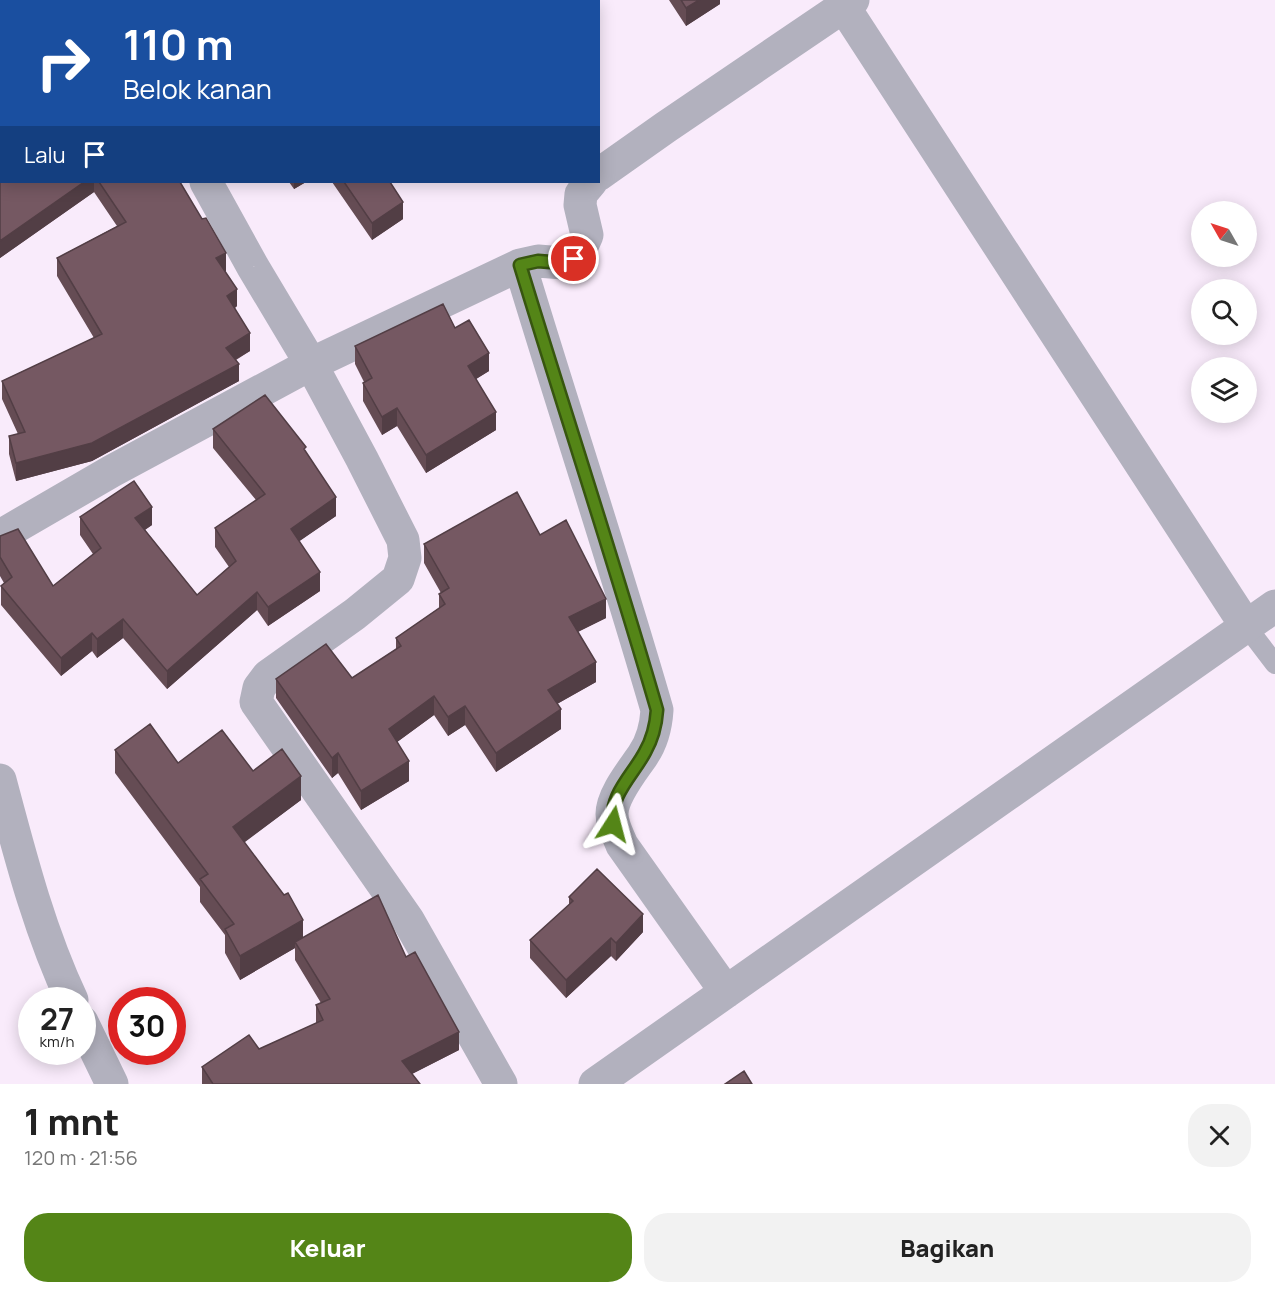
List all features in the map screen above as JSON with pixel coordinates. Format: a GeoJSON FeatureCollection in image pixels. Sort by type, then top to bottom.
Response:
{"type":"FeatureCollection","features":[{"type":"Feature","properties":{"kind":"street"},"geometry":{"type":"LineString","coordinates":[[600,174],[849,3],[1246,626]]}},
{"type":"Feature","properties":{"kind":"street"},"geometry":{"type":"LineString","coordinates":[[207,183],[311,364],[362,459],[403,540],[405,558],[398,579],[355,614],[268,676],[259,688],[255,702],[408,920],[501,1084]]}},
{"type":"Feature","properties":{"kind":"street"},"geometry":{"type":"LineString","coordinates":[[0,536],[112,471],[311,364],[520,265],[538,261],[563,263],[574,259],[587,235],[580,205],[581,194],[590,183]]}},
{"type":"Feature","properties":{"kind":"street"},"geometry":{"type":"LineString","coordinates":[[520,265],[571,434],[621,586],[657,710],[652,738],[615,799],[611,812],[613,824],[622,845],[726,992]]}},
{"type":"Feature","properties":{"kind":"street"},"geometry":{"type":"LineString","coordinates":[[595,1084],[1275,606]]}},
{"type":"Feature","properties":{"kind":"street"},"geometry":{"type":"LineString","coordinates":[[0,780],[27,884],[56,966],[66,987]]}},
{"type":"Feature","properties":{"kind":"street"},"geometry":{"type":"LineString","coordinates":[[96,1051],[112,1084]]}},
{"type":"Feature","properties":{"kind":"lane"},"geometry":{"type":"LineString","coordinates":[[1246,626],[1275,664]]}},
{"type":"Feature","properties":{"kind":"building"},"geometry":{"type":"Polygon","coordinates":[[[681,0],[699,0],[686,8],[681,0]]]}},
{"type":"Feature","properties":{"kind":"building"},"geometry":{"type":"Polygon","coordinates":[[[0,183],[83,183],[0,241],[0,183]]]}},
{"type":"Feature","properties":{"kind":"building"},"geometry":{"type":"Polygon","coordinates":[[[100,183],[181,183],[202,219],[206,218],[226,253],[216,258],[237,289],[227,296],[250,333],[226,348],[239,364],[92,443],[16,463],[9,436],[25,432],[2,381],[102,334],[57,258],[126,222],[100,183]]]}},
{"type":"Feature","properties":{"kind":"building"},"geometry":{"type":"Polygon","coordinates":[[[345,183],[391,183],[403,202],[372,223],[345,183]]]}},
{"type":"Feature","properties":{"kind":"building"},"geometry":{"type":"Polygon","coordinates":[[[443,304],[455,328],[469,320],[489,353],[468,366],[496,412],[426,455],[397,408],[382,417],[363,383],[372,378],[355,346],[443,304]]]}},
{"type":"Feature","properties":{"kind":"building"},"geometry":{"type":"Polygon","coordinates":[[[265,395],[306,447],[304,449],[336,497],[291,529],[320,572],[268,607],[257,592],[167,671],[123,619],[97,639],[92,633],[61,658],[1,586],[12,577],[0,557],[0,536],[18,529],[53,586],[101,548],[80,517],[134,481],[152,507],[135,518],[197,595],[236,561],[215,528],[265,494],[213,429],[265,395]]]}},
{"type":"Feature","properties":{"kind":"building"},"geometry":{"type":"Polygon","coordinates":[[[517,492],[540,535],[566,520],[606,599],[569,617],[596,662],[548,690],[561,709],[496,753],[465,706],[448,717],[434,696],[389,729],[409,761],[361,791],[338,753],[332,758],[276,679],[326,644],[352,678],[401,646],[396,638],[445,604],[439,594],[449,588],[424,544],[517,492]]]}},
{"type":"Feature","properties":{"kind":"building"},"geometry":{"type":"Polygon","coordinates":[[[150,724],[178,763],[222,730],[253,771],[282,749],[301,776],[233,827],[284,895],[288,893],[303,920],[240,956],[225,929],[234,924],[200,879],[208,874],[115,750],[150,724]]]}},
{"type":"Feature","properties":{"kind":"building"},"geometry":{"type":"Polygon","coordinates":[[[597,869],[643,914],[616,943],[611,938],[566,980],[530,940],[573,901],[569,897],[597,869]]]}},
{"type":"Feature","properties":{"kind":"building"},"geometry":{"type":"Polygon","coordinates":[[[378,895],[406,957],[415,952],[459,1032],[402,1061],[420,1084],[213,1084],[202,1067],[249,1035],[259,1049],[323,1020],[316,1005],[330,999],[295,942],[378,895]]]}},
{"type":"Feature","properties":{"kind":"building"},"geometry":{"type":"Polygon","coordinates":[[[744,1071],[752,1084],[725,1084],[744,1071]]]}},
{"type":"Feature","properties":{"kind":"route"},"geometry":{"type":"LineString","coordinates":[[574,259],[563,263],[538,261],[520,265],[621,586],[657,710],[652,738],[615,799],[611,812],[613,824]]}}]}
